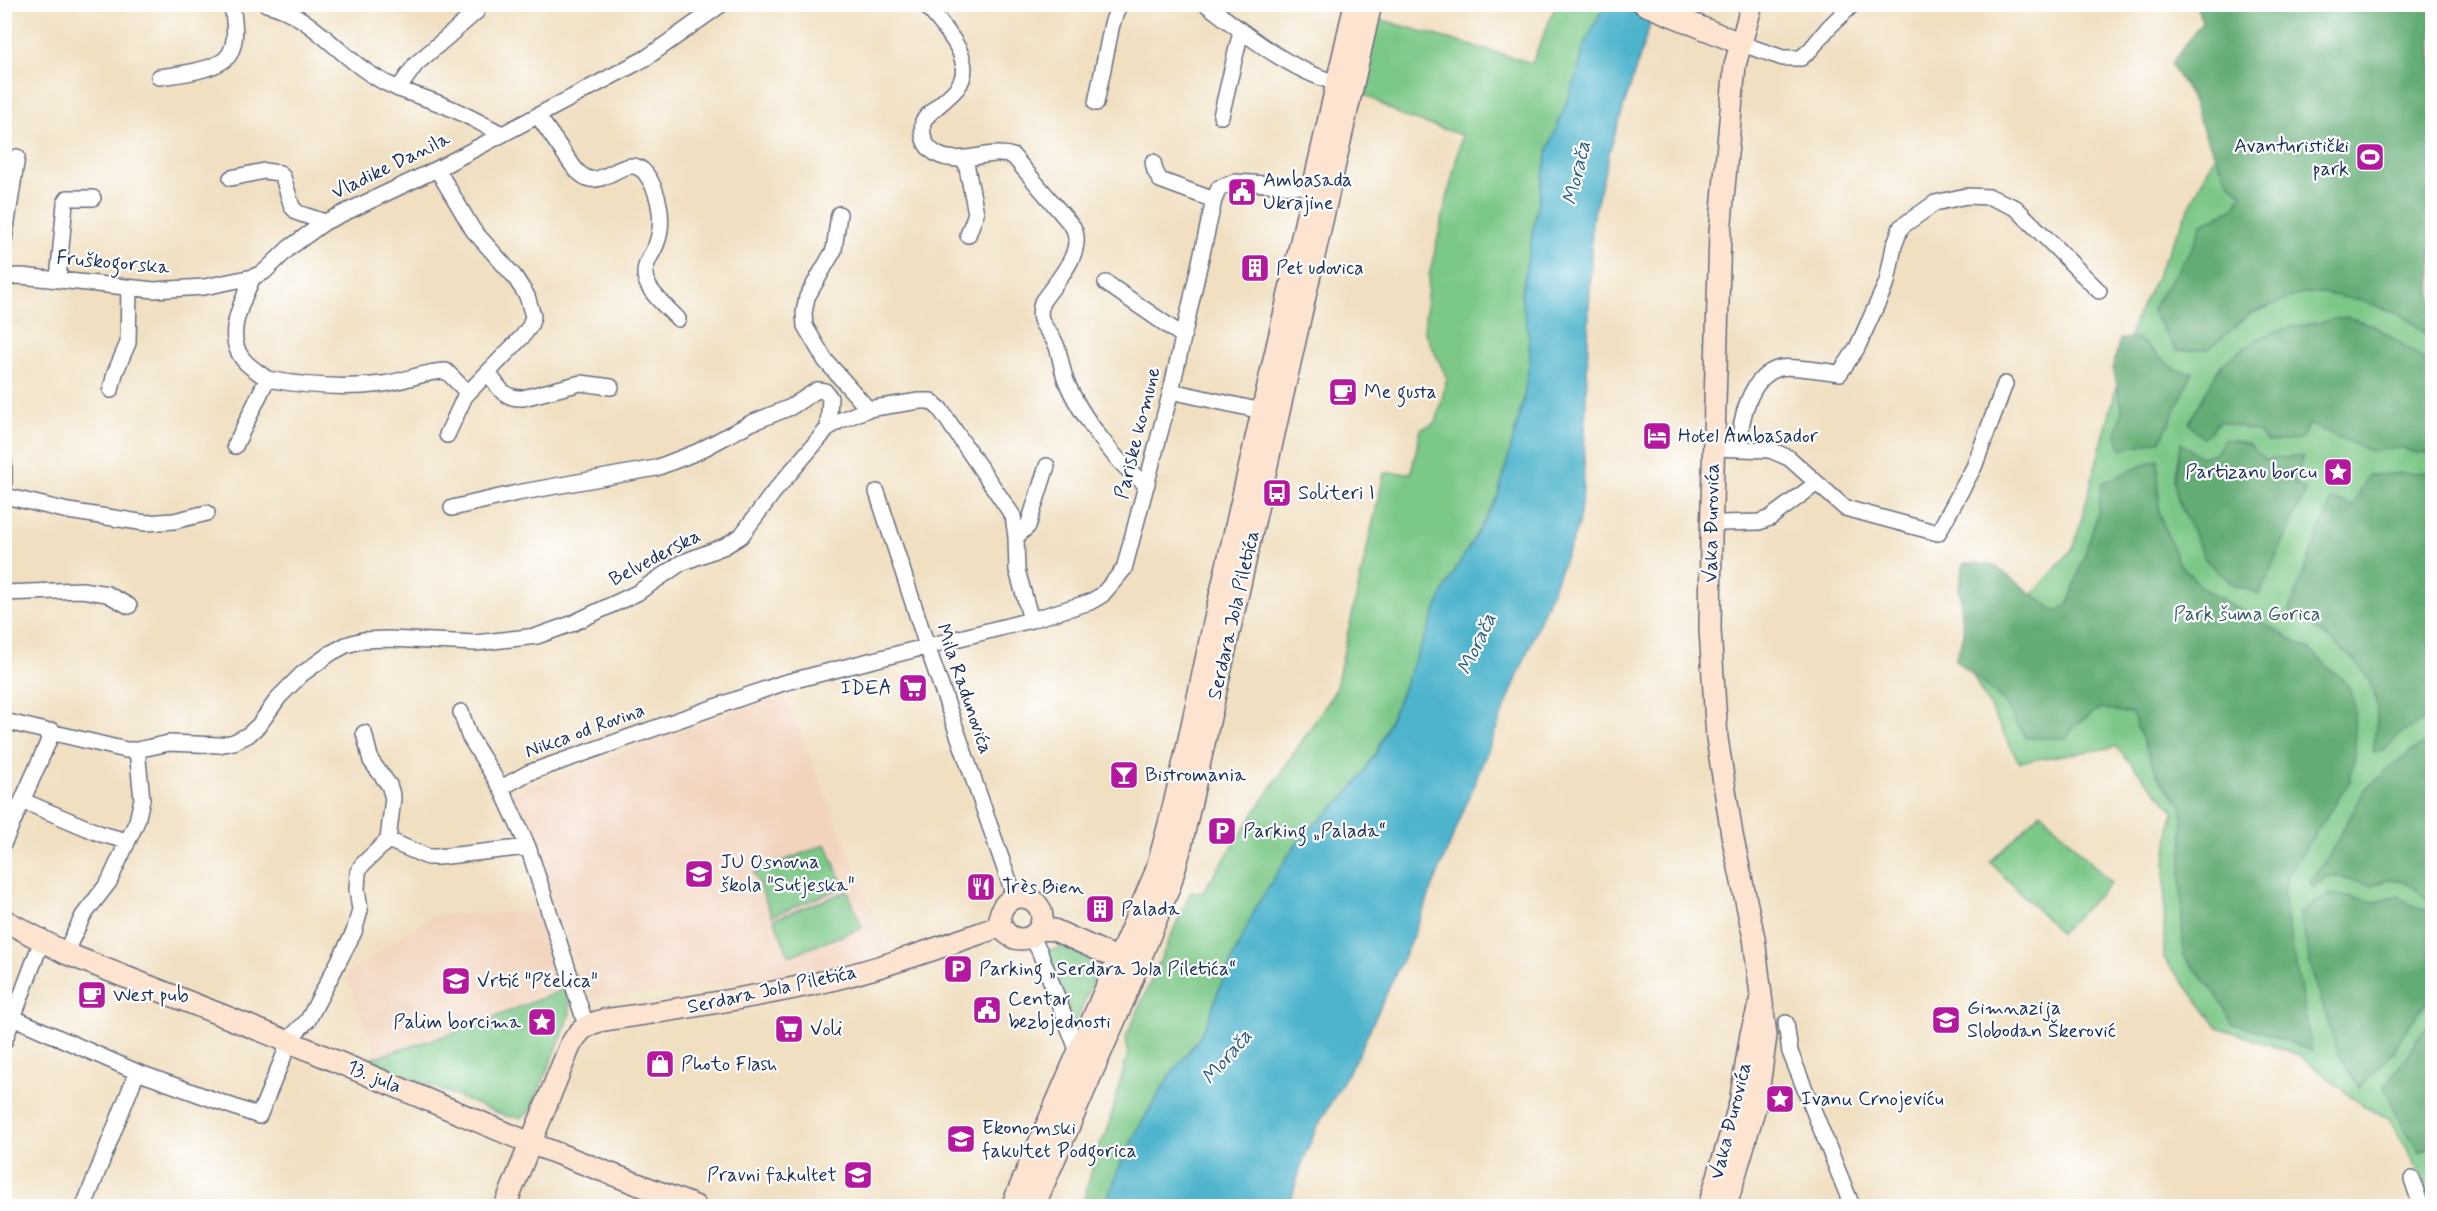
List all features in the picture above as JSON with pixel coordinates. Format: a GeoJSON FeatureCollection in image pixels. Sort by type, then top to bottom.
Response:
{"type":"FeatureCollection","features":[{"type":"Feature","properties":{"kind":"main road","name":"Serdara Jola Piletića"},"geometry":{"type":"LineString","coordinates":[[1012,1206],[1078,1052],[1170,885],[1180,850],[1270,413],[1345,85],[1355,4]]}},
{"type":"Feature","properties":{"kind":"main road","name":"Serdara Jola Piletića"},"geometry":{"type":"LineString","coordinates":[[1270,413],[1312,187],[1371,4]]}},
{"type":"Feature","properties":{"kind":"main road"},"geometry":{"type":"LineString","coordinates":[[1644,4],[1739,43]]}},
{"type":"Feature","properties":{"kind":"main road","name":"Vaka Đurovića"},"geometry":{"type":"LineString","coordinates":[[1726,1206],[1757,1100],[1766,1036],[1754,938],[1732,835],[1715,711],[1710,630],[1720,233],[1730,105],[1739,43],[1752,4]]}},
{"type":"Feature","properties":{"kind":"main road"},"geometry":{"type":"LineString","coordinates":[[1035,933],[1042,922],[1040,908],[1026,898],[1015,898],[1009,901],[1001,912],[1001,926],[1014,938],[1023,940],[1035,933],[1054,930],[1127,963]]}},
{"type":"Feature","properties":{"kind":"main road"},"geometry":{"type":"LineString","coordinates":[[4,920],[50,947]]}},
{"type":"Feature","properties":{"kind":"main road","name":"Serdara Jola Piletića"},"geometry":{"type":"LineString","coordinates":[[586,1025],[604,1020],[757,996],[836,978],[879,967],[1001,926]]}},
{"type":"Feature","properties":{"kind":"main road"},"geometry":{"type":"LineString","coordinates":[[4,938],[50,947]]}},
{"type":"Feature","properties":{"kind":"main road","name":"13. jula"},"geometry":{"type":"LineString","coordinates":[[50,947],[289,1042],[530,1143],[695,1206]]}},
{"type":"Feature","properties":{"kind":"main road","name":"Serdara Jola Piletića"},"geometry":{"type":"LineString","coordinates":[[1034,1206],[1127,963]]}},
{"type":"Feature","properties":{"kind":"main road","name":"Vaka Đurovića"},"geometry":{"type":"LineString","coordinates":[[1709,1206],[1740,1103],[1751,1034],[1761,1000]]}},
{"type":"Feature","properties":{"kind":"main road"},"geometry":{"type":"LineString","coordinates":[[505,1206],[561,1067],[575,1037],[586,1025]]}},
{"type":"Feature","properties":{"kind":"street"},"geometry":{"type":"LineString","coordinates":[[159,77],[203,69],[228,58],[235,32],[232,4]]}},
{"type":"Feature","properties":{"kind":"street"},"geometry":{"type":"LineString","coordinates":[[398,89],[416,64],[476,12],[479,4]]}},
{"type":"Feature","properties":{"kind":"street","name":"Vladike Danila"},"geometry":{"type":"LineString","coordinates":[[267,379],[240,357],[236,345],[238,314],[253,278],[264,272],[289,248],[325,222],[437,169],[646,58],[722,4]]}},
{"type":"Feature","properties":{"kind":"street"},"geometry":{"type":"LineString","coordinates":[[925,4],[958,49],[964,70],[957,88],[923,121],[923,136],[928,146],[937,154],[945,157],[965,158],[990,153],[1013,156],[1057,205],[1073,227],[1078,242],[1077,249],[1042,302],[1041,324],[1056,346],[1067,385],[1093,428],[1131,472],[1147,484]]}},
{"type":"Feature","properties":{"kind":"street"},"geometry":{"type":"LineString","coordinates":[[1096,103],[1112,24],[1119,4]]}},
{"type":"Feature","properties":{"kind":"street"},"geometry":{"type":"LineString","coordinates":[[1206,4],[1241,31],[1305,72],[1345,85]]}},
{"type":"Feature","properties":{"kind":"street"},"geometry":{"type":"LineString","coordinates":[[1739,43],[1784,58],[1801,58],[1807,55],[1829,27],[1853,4]]}},
{"type":"Feature","properties":{"kind":"street"},"geometry":{"type":"LineString","coordinates":[[272,5],[312,25],[366,71],[398,89],[447,106],[502,134]]}},
{"type":"Feature","properties":{"kind":"street"},"geometry":{"type":"LineString","coordinates":[[1221,116],[1241,31]]}},
{"type":"Feature","properties":{"kind":"street"},"geometry":{"type":"LineString","coordinates":[[538,116],[575,169],[582,175],[590,179],[599,179],[626,167],[640,169],[646,174],[656,194],[661,221],[656,245],[646,263],[645,277],[649,286],[678,319]]}},
{"type":"Feature","properties":{"kind":"street"},"geometry":{"type":"LineString","coordinates":[[4,241],[17,157]]}},
{"type":"Feature","properties":{"kind":"street"},"geometry":{"type":"LineString","coordinates":[[965,158],[976,213],[968,235]]}},
{"type":"Feature","properties":{"kind":"street"},"geometry":{"type":"LineString","coordinates":[[1153,162],[1160,180],[1214,201],[1219,188],[1235,182],[1312,187]]}},
{"type":"Feature","properties":{"kind":"street"},"geometry":{"type":"LineString","coordinates":[[437,169],[473,230],[514,276],[531,306],[532,316],[530,326],[468,393],[447,435]]}},
{"type":"Feature","properties":{"kind":"street"},"geometry":{"type":"LineString","coordinates":[[231,178],[264,171],[279,173],[283,177],[290,200],[298,213],[325,222]]}},
{"type":"Feature","properties":{"kind":"street"},"geometry":{"type":"LineString","coordinates":[[1740,449],[1739,428],[1749,399],[1764,375],[1782,367],[1840,373],[1857,348],[1887,282],[1893,246],[1901,227],[1935,203],[1966,196],[1990,197],[2016,208],[2099,291]]}},
{"type":"Feature","properties":{"kind":"street"},"geometry":{"type":"LineString","coordinates":[[58,280],[65,202],[68,198],[93,198]]}},
{"type":"Feature","properties":{"kind":"street","name":"Pariske komune"},"geometry":{"type":"LineString","coordinates":[[927,646],[1031,620],[1090,602],[1102,595],[1124,569],[1171,391],[1214,201]]}},
{"type":"Feature","properties":{"kind":"street"},"geometry":{"type":"LineString","coordinates":[[839,214],[834,250],[807,297],[804,313],[805,326],[825,360],[868,409]]}},
{"type":"Feature","properties":{"kind":"street","name":"Fruškogorska"},"geometry":{"type":"LineString","coordinates":[[4,277],[21,276],[129,289],[180,290],[253,278]]}},
{"type":"Feature","properties":{"kind":"street"},"geometry":{"type":"LineString","coordinates":[[1106,284],[1183,336]]}},
{"type":"Feature","properties":{"kind":"street"},"geometry":{"type":"LineString","coordinates":[[111,390],[115,373],[128,343],[129,289]]}},
{"type":"Feature","properties":{"kind":"street"},"geometry":{"type":"LineString","coordinates":[[235,446],[267,379],[330,387],[356,386],[411,379],[440,370],[450,373],[468,393]]}},
{"type":"Feature","properties":{"kind":"street"},"geometry":{"type":"LineString","coordinates":[[488,372],[501,391],[513,398],[523,398],[581,382],[611,387]]}},
{"type":"Feature","properties":{"kind":"street"},"geometry":{"type":"LineString","coordinates":[[1713,448],[1770,450],[1789,458],[1845,508],[1938,533],[1974,467],[2005,384]]}},
{"type":"Feature","properties":{"kind":"street"},"geometry":{"type":"LineString","coordinates":[[452,508],[517,493],[656,468],[697,452],[751,423],[791,407],[813,390],[825,391],[830,398],[828,428]]}},
{"type":"Feature","properties":{"kind":"street"},"geometry":{"type":"LineString","coordinates":[[1171,391],[1270,413]]}},
{"type":"Feature","properties":{"kind":"street","name":"Belvederska"},"geometry":{"type":"LineString","coordinates":[[137,750],[169,743],[219,745],[241,739],[260,725],[279,697],[296,679],[346,645],[375,639],[476,643],[537,636],[571,624],[621,600],[681,563],[725,546],[741,536],[773,493],[828,428],[868,409],[919,401],[935,403],[1013,516],[1017,570],[1031,620]]}},
{"type":"Feature","properties":{"kind":"street"},"geometry":{"type":"LineString","coordinates":[[4,463],[5,496],[68,511],[147,523],[207,513]]}},
{"type":"Feature","properties":{"kind":"street"},"geometry":{"type":"LineString","coordinates":[[1016,537],[1028,525],[1047,466]]}},
{"type":"Feature","properties":{"kind":"street"},"geometry":{"type":"LineString","coordinates":[[1722,524],[1753,523],[1770,518],[1817,483]]}},
{"type":"Feature","properties":{"kind":"street","name":"Mila Radunovića"},"geometry":{"type":"LineString","coordinates":[[877,492],[927,646],[1015,898]]}},
{"type":"Feature","properties":{"kind":"street"},"geometry":{"type":"LineString","coordinates":[[4,593],[82,590],[107,594],[129,606]]}},
{"type":"Feature","properties":{"kind":"street","name":"Nikca od Rovina"},"geometry":{"type":"LineString","coordinates":[[501,788],[528,773],[783,683],[927,646]]}},
{"type":"Feature","properties":{"kind":"street"},"geometry":{"type":"LineString","coordinates":[[461,712],[469,736],[501,788],[528,847],[586,1025]]}},
{"type":"Feature","properties":{"kind":"street"},"geometry":{"type":"LineString","coordinates":[[4,721],[53,731],[112,748],[137,750],[142,799],[137,821],[109,882],[83,916],[50,947],[4,1042]]}},
{"type":"Feature","properties":{"kind":"street"},"geometry":{"type":"LineString","coordinates":[[4,842],[53,731]]}},
{"type":"Feature","properties":{"kind":"street"},"geometry":{"type":"LineString","coordinates":[[14,1018],[136,1072],[260,1116],[294,1032],[308,1020],[354,932],[360,910],[357,888],[362,865],[388,840],[393,798],[389,785],[371,761],[364,733]]}},
{"type":"Feature","properties":{"kind":"street"},"geometry":{"type":"LineString","coordinates":[[23,801],[101,834],[127,841]]}},
{"type":"Feature","properties":{"kind":"street"},"geometry":{"type":"LineString","coordinates":[[388,840],[428,856],[438,857],[528,847]]}},
{"type":"Feature","properties":{"kind":"street"},"geometry":{"type":"LineString","coordinates":[[1035,933],[1039,950],[1078,1052]]}},
{"type":"Feature","properties":{"kind":"street"},"geometry":{"type":"LineString","coordinates":[[1786,1023],[1790,1052],[1852,1206]]}},
{"type":"Feature","properties":{"kind":"street"},"geometry":{"type":"LineString","coordinates":[[84,1206],[136,1072]]}},
{"type":"Feature","properties":{"kind":"street"},"geometry":{"type":"LineString","coordinates":[[2412,1179],[2421,1206]]}},
{"type":"Feature","properties":{"kind":"shaded area","name":"JU Osnovna škola \"Sutjeska\""},"geometry":{"type":"Polygon","coordinates":[[[784,692],[889,952],[858,967],[593,1000],[508,795],[784,692]]]}},
{"type":"Feature","properties":{"kind":"shaded area","name":"Vrtić \"Pčelica\""},"geometry":{"type":"Polygon","coordinates":[[[534,911],[567,988],[457,1032],[376,1056],[346,975],[430,916],[534,911]]]}},
{"type":"Feature","properties":{"kind":"green space"},"geometry":{"type":"Polygon","coordinates":[[[1556,5],[1605,5],[1584,46],[1578,73],[1548,150],[1521,295],[1529,336],[1530,359],[1523,402],[1498,496],[1445,589],[1377,751],[1359,780],[1342,800],[1294,847],[1257,905],[1219,989],[1209,1019],[1199,1038],[1169,1077],[1139,1127],[1119,1168],[1105,1206],[1081,1206],[1098,1149],[1106,1135],[1128,1053],[1126,1037],[1191,891],[1202,893],[1335,691],[1384,473],[1411,473],[1421,429],[1436,423],[1447,378],[1424,330],[1429,276],[1462,135],[1402,116],[1350,86],[1368,16],[1532,63],[1556,5]]]}},
{"type":"Feature","properties":{"kind":"green space"},"geometry":{"type":"Polygon","coordinates":[[[2196,5],[2432,5],[2432,339],[2402,315],[2366,302],[2323,293],[2303,293],[2250,314],[2209,349],[2177,351],[2151,310],[2193,246],[2202,224],[2234,208],[2242,194],[2228,181],[2205,135],[2190,95],[2171,64],[2202,22],[2196,5]]]}},
{"type":"Feature","properties":{"kind":"green space","name":"Park šuma Gorica"},"geometry":{"type":"Polygon","coordinates":[[[2432,5],[2432,1206],[2422,1177],[2389,1118],[2363,1106],[2299,1055],[2218,1027],[2164,958],[2165,864],[2173,810],[2116,747],[2019,762],[1969,668],[2074,547],[2133,325],[2273,33],[2432,5]]]}},
{"type":"Feature","properties":{"kind":"green space"},"geometry":{"type":"Polygon","coordinates":[[[2347,317],[2375,326],[2432,365],[2432,453],[2417,453],[2398,448],[2370,451],[2309,424],[2301,440],[2268,442],[2255,431],[2219,421],[2203,438],[2189,423],[2221,365],[2244,348],[2260,338],[2283,329],[2347,317]]]}},
{"type":"Feature","properties":{"kind":"green space"},"geometry":{"type":"Polygon","coordinates":[[[2120,339],[2139,340],[2169,365],[2176,369],[2193,372],[2161,440],[2121,449],[2117,432],[2122,409],[2113,367],[2120,339]]]}},
{"type":"Feature","properties":{"kind":"green space"},"geometry":{"type":"Polygon","coordinates":[[[2224,439],[2248,444],[2265,460],[2303,456],[2294,483],[2306,490],[2260,594],[2233,585],[2205,559],[2178,500],[2174,480],[2181,443],[2201,457],[2216,452],[2224,439]]]}},
{"type":"Feature","properties":{"kind":"green space"},"geometry":{"type":"Polygon","coordinates":[[[2158,459],[2159,513],[2178,562],[2204,589],[2310,650],[2348,685],[2354,703],[2355,756],[2350,781],[2288,874],[2283,897],[2312,1051],[2263,1032],[2233,1024],[2216,994],[2183,955],[2182,805],[2158,777],[2132,714],[2101,708],[2076,724],[2066,738],[2026,738],[2005,703],[1955,659],[1964,635],[1959,585],[1964,563],[1992,564],[2056,612],[2069,603],[2098,513],[2102,483],[2158,459]]]}},
{"type":"Feature","properties":{"kind":"green space"},"geometry":{"type":"Polygon","coordinates":[[[2432,472],[2432,716],[2404,731],[2383,751],[2373,753],[2377,707],[2368,680],[2350,656],[2326,636],[2289,611],[2332,499],[2353,506],[2368,475],[2432,472]]]}},
{"type":"Feature","properties":{"kind":"green space"},"geometry":{"type":"Polygon","coordinates":[[[2432,740],[2432,900],[2406,882],[2388,880],[2371,886],[2345,878],[2328,876],[2313,887],[2310,881],[2326,861],[2365,790],[2390,767],[2432,740]]]}},
{"type":"Feature","properties":{"kind":"green space"},"geometry":{"type":"Polygon","coordinates":[[[2041,812],[2111,883],[2060,933],[1990,862],[2041,812]]]}},
{"type":"Feature","properties":{"kind":"green space"},"geometry":{"type":"Polygon","coordinates":[[[826,844],[844,887],[772,916],[754,873],[826,844]]]}},
{"type":"Feature","properties":{"kind":"green space"},"geometry":{"type":"Polygon","coordinates":[[[848,891],[862,928],[789,956],[774,919],[848,891]]]}},
{"type":"Feature","properties":{"kind":"green space"},"geometry":{"type":"Polygon","coordinates":[[[2330,894],[2374,902],[2399,896],[2413,907],[2432,914],[2432,995],[2404,1032],[2394,1052],[2359,1087],[2338,1054],[2310,964],[2300,913],[2330,894]]]}},
{"type":"Feature","properties":{"kind":"green space"},"geometry":{"type":"Polygon","coordinates":[[[1061,947],[1085,956],[1095,970],[1093,981],[1074,1026],[1047,951],[1061,947]]]}},
{"type":"Feature","properties":{"kind":"green space"},"geometry":{"type":"Polygon","coordinates":[[[567,988],[570,1012],[567,1024],[530,1112],[520,1118],[506,1116],[366,1060],[457,1032],[567,988]]]}},
{"type":"Feature","properties":{"kind":"green space"},"geometry":{"type":"Polygon","coordinates":[[[2432,1018],[2432,1146],[2420,1153],[2394,1112],[2390,1095],[2384,1088],[2432,1018]]]}},
{"type":"Feature","properties":{"kind":"water","name":"Morača"},"geometry":{"type":"Polygon","coordinates":[[[1605,5],[1659,5],[1650,24],[1609,153],[1592,222],[1583,490],[1578,526],[1413,936],[1357,1057],[1316,1129],[1302,1163],[1289,1206],[1105,1206],[1119,1168],[1139,1127],[1169,1077],[1199,1038],[1209,1019],[1219,989],[1257,905],[1294,847],[1342,800],[1359,780],[1377,751],[1445,589],[1498,496],[1523,402],[1530,359],[1529,336],[1521,295],[1548,150],[1578,73],[1584,46],[1605,5]]]}},
{"type":"Feature","properties":{"kind":"place","name":"Avanturistički park"},"geometry":{"type":"Point","coordinates":[2370,157]}},
{"type":"Feature","properties":{"kind":"place","name":"Ambasada Ukrajine"},"geometry":{"type":"Point","coordinates":[1242,192]}},
{"type":"Feature","properties":{"kind":"place","name":"Pet udovica"},"geometry":{"type":"Point","coordinates":[1255,268]}},
{"type":"Feature","properties":{"kind":"place","name":"Me gusta"},"geometry":{"type":"Point","coordinates":[1343,392]}},
{"type":"Feature","properties":{"kind":"place","name":"Hotel Ambasador"},"geometry":{"type":"Point","coordinates":[1657,436]}},
{"type":"Feature","properties":{"kind":"place","name":"Partizanu borcu"},"geometry":{"type":"Point","coordinates":[2338,472]}},
{"type":"Feature","properties":{"kind":"place","name":"Soliteri I"},"geometry":{"type":"Point","coordinates":[1277,493]}},
{"type":"Feature","properties":{"kind":"place","name":"IDEA"},"geometry":{"type":"Point","coordinates":[913,688]}},
{"type":"Feature","properties":{"kind":"place","name":"Bistromania"},"geometry":{"type":"Point","coordinates":[1124,775]}},
{"type":"Feature","properties":{"kind":"place","name":"Parking „Palada“"},"geometry":{"type":"Point","coordinates":[1222,831]}},
{"type":"Feature","properties":{"kind":"place","name":"JU Osnovna škola \"Sutjeska\""},"geometry":{"type":"Point","coordinates":[699,874]}},
{"type":"Feature","properties":{"kind":"place","name":"Très Bien"},"geometry":{"type":"Point","coordinates":[981,887]}},
{"type":"Feature","properties":{"kind":"place","name":"Palada"},"geometry":{"type":"Point","coordinates":[1100,909]}},
{"type":"Feature","properties":{"kind":"place","name":"Parking „Serdara Jola Piletića“"},"geometry":{"type":"Point","coordinates":[958,969]}},
{"type":"Feature","properties":{"kind":"place","name":"Vrtić \"Pčelica\""},"geometry":{"type":"Point","coordinates":[456,981]}},
{"type":"Feature","properties":{"kind":"place","name":"West pub"},"geometry":{"type":"Point","coordinates":[92,995]}},
{"type":"Feature","properties":{"kind":"place","name":"Centar bezbjednosti"},"geometry":{"type":"Point","coordinates":[987,1010]}},
{"type":"Feature","properties":{"kind":"place","name":"Gimnazija Slobodan Škerović"},"geometry":{"type":"Point","coordinates":[1946,1020]}},
{"type":"Feature","properties":{"kind":"place","name":"Palim borcima"},"geometry":{"type":"Point","coordinates":[542,1022]}},
{"type":"Feature","properties":{"kind":"place","name":"Voli"},"geometry":{"type":"Point","coordinates":[789,1029]}},
{"type":"Feature","properties":{"kind":"place","name":"Photo Flash"},"geometry":{"type":"Point","coordinates":[660,1064]}},
{"type":"Feature","properties":{"kind":"place","name":"Ivanu Crnojeviću"},"geometry":{"type":"Point","coordinates":[1780,1099]}},
{"type":"Feature","properties":{"kind":"place","name":"Ekonomski fakultet Podgorica"},"geometry":{"type":"Point","coordinates":[961,1139]}},
{"type":"Feature","properties":{"kind":"place","name":"Pravni fakultet"},"geometry":{"type":"Point","coordinates":[858,1175]}}]}
